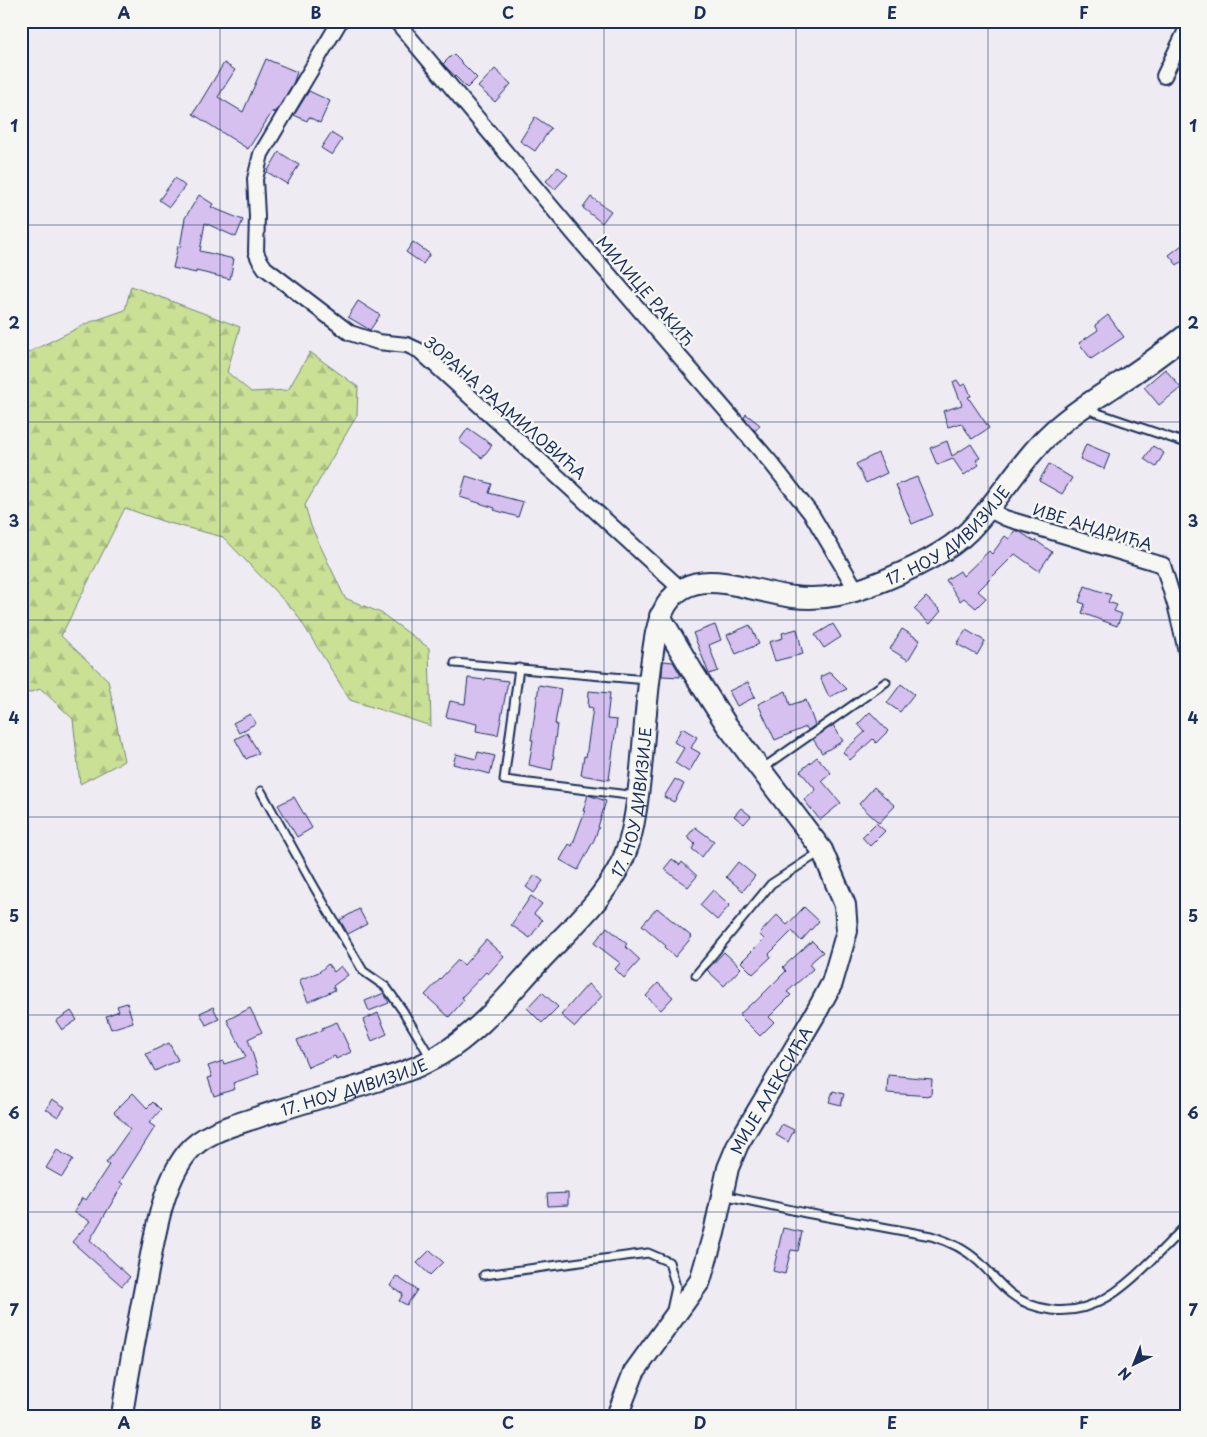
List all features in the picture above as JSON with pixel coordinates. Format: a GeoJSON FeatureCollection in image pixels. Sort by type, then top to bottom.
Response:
{"type":"FeatureCollection","features":[{"type":"Feature","properties":{"kind":"street","name":"ЗОРАНА РАДМИЛОВИЋА"},"geometry":{"type":"LineString","coordinates":[[340,21],[261,154],[255,179],[256,252],[262,264],[350,333],[378,342],[407,345],[420,352],[682,590]]}},
{"type":"Feature","properties":{"kind":"street","name":"МИЛИЦЕ РАКИЋ"},"geometry":{"type":"LineString","coordinates":[[396,21],[806,506],[857,591]]}},
{"type":"Feature","properties":{"kind":"street"},"geometry":{"type":"LineString","coordinates":[[1164,76],[1179,62],[1186,30]]}},
{"type":"Feature","properties":{"kind":"street","name":"17. НОУ ДИВИЗИЈЕ"},"geometry":{"type":"LineString","coordinates":[[122,1416],[162,1206],[176,1169],[191,1148],[204,1138],[229,1127],[406,1071],[432,1060],[457,1044],[491,1013],[612,880],[625,855],[631,837],[638,796],[654,642],[660,616],[669,602],[682,590],[693,584],[707,581],[724,582],[776,594],[804,598],[829,597],[857,591],[902,572],[941,552],[962,536],[988,509],[1014,473],[1040,443],[1067,419],[1186,336]]}},
{"type":"Feature","properties":{"kind":"street","name":"ИВЕ АНДРИЋА"},"geometry":{"type":"LineString","coordinates":[[988,509],[1005,518],[1163,565],[1186,651]]}},
{"type":"Feature","properties":{"kind":"street","name":"МИЈЕ АЛЕКСИЋА"},"geometry":{"type":"LineString","coordinates":[[617,1416],[634,1372],[700,1281],[714,1233],[728,1168],[738,1144],[832,983],[847,932],[845,905],[822,850],[726,724],[660,616]]}},
{"type":"Feature","properties":{"kind":"lane"},"geometry":{"type":"LineString","coordinates":[[1081,408],[1186,443]]}},
{"type":"Feature","properties":{"kind":"lane"},"geometry":{"type":"LineString","coordinates":[[455,663],[650,680]]}},
{"type":"Feature","properties":{"kind":"lane"},"geometry":{"type":"LineString","coordinates":[[519,668],[504,780],[638,796]]}},
{"type":"Feature","properties":{"kind":"lane"},"geometry":{"type":"LineString","coordinates":[[760,769],[886,682]]}},
{"type":"Feature","properties":{"kind":"lane"},"geometry":{"type":"LineString","coordinates":[[261,790],[312,884],[363,971],[386,987],[432,1060]]}},
{"type":"Feature","properties":{"kind":"lane"},"geometry":{"type":"LineString","coordinates":[[696,975],[771,884],[822,850]]}},
{"type":"Feature","properties":{"kind":"lane"},"geometry":{"type":"LineString","coordinates":[[721,1195],[806,1214],[918,1233],[943,1240],[977,1260],[1003,1287],[1020,1300],[1039,1308],[1057,1311],[1084,1308],[1120,1290],[1186,1225]]}},
{"type":"Feature","properties":{"kind":"lane"},"geometry":{"type":"LineString","coordinates":[[484,1275],[648,1253],[668,1262],[676,1287],[667,1327]]}},
{"type":"Feature","properties":{"kind":"green space"},"geometry":{"type":"Polygon","coordinates":[[[131,286],[240,327],[227,372],[251,392],[288,390],[310,352],[358,387],[357,415],[305,505],[311,526],[345,598],[381,613],[429,648],[431,726],[350,700],[296,613],[223,537],[165,522],[125,508],[61,636],[108,680],[124,761],[80,784],[73,719],[41,689],[21,695],[21,356],[88,323],[125,310],[131,286]]]}},
{"type":"Feature","properties":{"kind":"building"},"geometry":{"type":"Polygon","coordinates":[[[453,54],[477,78],[467,88],[443,64],[453,54]]]}},
{"type":"Feature","properties":{"kind":"building"},"geometry":{"type":"Polygon","coordinates":[[[266,59],[297,72],[293,84],[275,113],[273,111],[248,149],[193,114],[224,63],[235,70],[218,97],[243,112],[266,59]]]}},
{"type":"Feature","properties":{"kind":"building"},"geometry":{"type":"Polygon","coordinates":[[[495,69],[511,84],[495,102],[478,87],[495,69]]]}},
{"type":"Feature","properties":{"kind":"building"},"geometry":{"type":"Polygon","coordinates":[[[309,91],[330,101],[320,123],[309,117],[307,121],[294,115],[309,91]]]}},
{"type":"Feature","properties":{"kind":"building"},"geometry":{"type":"Polygon","coordinates":[[[535,117],[551,128],[535,151],[520,141],[535,117]]]}},
{"type":"Feature","properties":{"kind":"building"},"geometry":{"type":"Polygon","coordinates":[[[331,133],[342,140],[332,155],[321,148],[331,133]]]}},
{"type":"Feature","properties":{"kind":"building"},"geometry":{"type":"Polygon","coordinates":[[[279,152],[299,165],[287,184],[267,172],[279,152]]]}},
{"type":"Feature","properties":{"kind":"building"},"geometry":{"type":"Polygon","coordinates":[[[558,167],[568,175],[555,189],[546,181],[558,167]]]}},
{"type":"Feature","properties":{"kind":"building"},"geometry":{"type":"Polygon","coordinates":[[[175,178],[185,186],[169,207],[159,200],[175,178]]]}},
{"type":"Feature","properties":{"kind":"building"},"geometry":{"type":"Polygon","coordinates":[[[199,195],[213,204],[211,207],[243,220],[236,237],[205,223],[200,251],[234,259],[230,279],[173,268],[178,246],[180,247],[185,218],[199,195]]]}},
{"type":"Feature","properties":{"kind":"building"},"geometry":{"type":"Polygon","coordinates":[[[591,197],[611,211],[602,223],[583,208],[591,197]]]}},
{"type":"Feature","properties":{"kind":"building"},"geometry":{"type":"Polygon","coordinates":[[[413,242],[430,254],[423,264],[406,252],[413,242]]]}},
{"type":"Feature","properties":{"kind":"building"},"geometry":{"type":"Polygon","coordinates":[[[1186,242],[1186,258],[1177,265],[1169,255],[1186,242]]]}},
{"type":"Feature","properties":{"kind":"building"},"geometry":{"type":"Polygon","coordinates":[[[358,301],[380,315],[370,330],[348,317],[358,301]]]}},
{"type":"Feature","properties":{"kind":"building"},"geometry":{"type":"Polygon","coordinates":[[[1108,315],[1124,337],[1091,359],[1079,343],[1098,330],[1095,325],[1108,315]]]}},
{"type":"Feature","properties":{"kind":"building"},"geometry":{"type":"Polygon","coordinates":[[[1165,369],[1181,388],[1159,405],[1144,387],[1165,369]]]}},
{"type":"Feature","properties":{"kind":"building"},"geometry":{"type":"Polygon","coordinates":[[[957,380],[961,386],[966,384],[971,396],[968,397],[989,428],[972,439],[961,423],[948,427],[943,411],[962,405],[953,382],[957,380]]]}},
{"type":"Feature","properties":{"kind":"building"},"geometry":{"type":"Polygon","coordinates":[[[746,414],[760,425],[755,431],[744,418],[746,414]]]}},
{"type":"Feature","properties":{"kind":"building"},"geometry":{"type":"Polygon","coordinates":[[[468,428],[492,445],[482,458],[459,441],[468,428]]]}},
{"type":"Feature","properties":{"kind":"building"},"geometry":{"type":"Polygon","coordinates":[[[947,441],[952,456],[971,444],[980,458],[976,460],[979,465],[964,475],[953,459],[937,465],[930,448],[947,441]]]}},
{"type":"Feature","properties":{"kind":"building"},"geometry":{"type":"Polygon","coordinates":[[[1086,444],[1110,454],[1104,469],[1080,459],[1086,444]]]}},
{"type":"Feature","properties":{"kind":"building"},"geometry":{"type":"Polygon","coordinates":[[[1153,446],[1164,453],[1156,467],[1144,459],[1153,446]]]}},
{"type":"Feature","properties":{"kind":"building"},"geometry":{"type":"Polygon","coordinates":[[[878,453],[887,473],[866,483],[856,464],[878,453]]]}},
{"type":"Feature","properties":{"kind":"building"},"geometry":{"type":"Polygon","coordinates":[[[1049,464],[1072,478],[1062,494],[1039,481],[1049,464]]]}},
{"type":"Feature","properties":{"kind":"building"},"geometry":{"type":"Polygon","coordinates":[[[466,476],[492,484],[489,493],[523,502],[518,517],[460,497],[466,476]]]}},
{"type":"Feature","properties":{"kind":"building"},"geometry":{"type":"Polygon","coordinates":[[[917,477],[933,515],[912,524],[896,485],[917,477]]]}},
{"type":"Feature","properties":{"kind":"building"},"geometry":{"type":"Polygon","coordinates":[[[1015,530],[1035,540],[1052,552],[1039,571],[1015,554],[978,591],[986,598],[976,608],[964,598],[960,601],[946,580],[960,571],[963,576],[989,551],[992,554],[1005,536],[1009,539],[1015,530]]]}},
{"type":"Feature","properties":{"kind":"building"},"geometry":{"type":"Polygon","coordinates":[[[1085,586],[1111,595],[1108,602],[1117,605],[1114,611],[1122,614],[1117,626],[1082,613],[1085,604],[1079,602],[1085,586]]]}},
{"type":"Feature","properties":{"kind":"building"},"geometry":{"type":"Polygon","coordinates":[[[926,597],[941,611],[930,624],[914,609],[926,597]]]}},
{"type":"Feature","properties":{"kind":"building"},"geometry":{"type":"Polygon","coordinates":[[[833,624],[841,637],[824,648],[815,635],[833,624]]]}},
{"type":"Feature","properties":{"kind":"building"},"geometry":{"type":"Polygon","coordinates":[[[715,625],[721,640],[709,645],[718,671],[709,674],[693,633],[715,625]]]}},
{"type":"Feature","properties":{"kind":"building"},"geometry":{"type":"Polygon","coordinates":[[[750,625],[759,644],[736,654],[727,635],[750,625]]]}},
{"type":"Feature","properties":{"kind":"building"},"geometry":{"type":"Polygon","coordinates":[[[797,629],[803,654],[775,661],[769,642],[783,638],[782,633],[797,629]]]}},
{"type":"Feature","properties":{"kind":"building"},"geometry":{"type":"Polygon","coordinates":[[[902,629],[920,640],[908,660],[890,649],[902,629]]]}},
{"type":"Feature","properties":{"kind":"building"},"geometry":{"type":"Polygon","coordinates":[[[966,630],[985,641],[977,655],[957,644],[966,630]]]}},
{"type":"Feature","properties":{"kind":"building"},"geometry":{"type":"Polygon","coordinates":[[[663,661],[673,662],[680,677],[662,676],[663,661]]]}},
{"type":"Feature","properties":{"kind":"building"},"geometry":{"type":"Polygon","coordinates":[[[830,672],[847,689],[829,697],[820,677],[830,672]]]}},
{"type":"Feature","properties":{"kind":"building"},"geometry":{"type":"Polygon","coordinates":[[[468,678],[508,681],[498,735],[476,731],[477,724],[446,717],[450,701],[465,704],[468,678]]]}},
{"type":"Feature","properties":{"kind":"building"},"geometry":{"type":"Polygon","coordinates":[[[748,682],[755,697],[737,706],[729,691],[748,682]]]}},
{"type":"Feature","properties":{"kind":"building"},"geometry":{"type":"Polygon","coordinates":[[[901,684],[914,694],[900,712],[887,703],[901,684]]]}},
{"type":"Feature","properties":{"kind":"building"},"geometry":{"type":"Polygon","coordinates":[[[539,685],[561,689],[555,724],[557,724],[552,770],[529,765],[539,685]]]}},
{"type":"Feature","properties":{"kind":"building"},"geometry":{"type":"Polygon","coordinates":[[[589,691],[610,693],[607,719],[617,720],[609,780],[581,775],[584,756],[586,757],[593,708],[588,707],[589,691]]]}},
{"type":"Feature","properties":{"kind":"building"},"geometry":{"type":"Polygon","coordinates":[[[786,691],[790,705],[806,700],[815,725],[808,730],[806,727],[775,740],[758,704],[786,691]]]}},
{"type":"Feature","properties":{"kind":"building"},"geometry":{"type":"Polygon","coordinates":[[[870,712],[888,731],[876,743],[873,739],[850,760],[843,752],[865,732],[858,724],[870,712]]]}},
{"type":"Feature","properties":{"kind":"building"},"geometry":{"type":"Polygon","coordinates":[[[250,714],[256,723],[239,733],[233,723],[250,714]]]}},
{"type":"Feature","properties":{"kind":"building"},"geometry":{"type":"Polygon","coordinates":[[[833,725],[843,741],[822,753],[813,739],[833,725]]]}},
{"type":"Feature","properties":{"kind":"building"},"geometry":{"type":"Polygon","coordinates":[[[682,728],[697,737],[691,748],[700,753],[689,772],[675,763],[684,748],[674,742],[682,728]]]}},
{"type":"Feature","properties":{"kind":"building"},"geometry":{"type":"Polygon","coordinates":[[[247,733],[259,753],[246,759],[235,739],[247,733]]]}},
{"type":"Feature","properties":{"kind":"building"},"geometry":{"type":"Polygon","coordinates":[[[478,752],[495,756],[490,774],[453,764],[456,754],[476,759],[478,752]]]}},
{"type":"Feature","properties":{"kind":"building"},"geometry":{"type":"Polygon","coordinates":[[[817,757],[831,773],[822,781],[841,803],[820,820],[804,800],[816,790],[800,771],[817,757]]]}},
{"type":"Feature","properties":{"kind":"building"},"geometry":{"type":"Polygon","coordinates":[[[675,779],[684,784],[674,802],[664,797],[675,779]]]}},
{"type":"Feature","properties":{"kind":"building"},"geometry":{"type":"Polygon","coordinates":[[[874,787],[895,806],[879,823],[859,804],[874,787]]]}},
{"type":"Feature","properties":{"kind":"building"},"geometry":{"type":"Polygon","coordinates":[[[588,795],[606,801],[594,840],[578,870],[560,860],[569,844],[572,846],[585,811],[583,811],[588,795]]]}},
{"type":"Feature","properties":{"kind":"building"},"geometry":{"type":"Polygon","coordinates":[[[294,797],[312,828],[297,837],[278,805],[294,797]]]}},
{"type":"Feature","properties":{"kind":"building"},"geometry":{"type":"Polygon","coordinates":[[[741,808],[751,816],[744,824],[734,816],[741,808]]]}},
{"type":"Feature","properties":{"kind":"building"},"geometry":{"type":"Polygon","coordinates":[[[876,823],[885,831],[870,846],[862,837],[876,823]]]}},
{"type":"Feature","properties":{"kind":"building"},"geometry":{"type":"Polygon","coordinates":[[[695,827],[714,841],[702,857],[692,849],[695,844],[687,837],[695,827]]]}},
{"type":"Feature","properties":{"kind":"building"},"geometry":{"type":"Polygon","coordinates":[[[672,859],[680,865],[682,862],[697,876],[688,887],[664,869],[672,859]]]}},
{"type":"Feature","properties":{"kind":"building"},"geometry":{"type":"Polygon","coordinates":[[[738,862],[755,876],[743,891],[726,877],[738,862]]]}},
{"type":"Feature","properties":{"kind":"building"},"geometry":{"type":"Polygon","coordinates":[[[535,875],[543,881],[534,893],[526,887],[535,875]]]}},
{"type":"Feature","properties":{"kind":"building"},"geometry":{"type":"Polygon","coordinates":[[[713,890],[730,905],[717,920],[700,905],[713,890]]]}},
{"type":"Feature","properties":{"kind":"building"},"geometry":{"type":"Polygon","coordinates":[[[531,896],[542,904],[534,914],[542,920],[530,938],[511,925],[531,896]]]}},
{"type":"Feature","properties":{"kind":"building"},"geometry":{"type":"Polygon","coordinates":[[[804,907],[819,921],[801,941],[792,931],[769,954],[771,957],[753,974],[741,962],[764,939],[759,934],[777,915],[787,925],[804,907]]]}},
{"type":"Feature","properties":{"kind":"building"},"geometry":{"type":"Polygon","coordinates":[[[657,908],[692,937],[675,957],[665,948],[666,946],[642,925],[657,908]]]}},
{"type":"Feature","properties":{"kind":"building"},"geometry":{"type":"Polygon","coordinates":[[[359,909],[367,924],[348,934],[340,920],[359,909]]]}},
{"type":"Feature","properties":{"kind":"building"},"geometry":{"type":"Polygon","coordinates":[[[607,927],[627,944],[625,946],[640,960],[624,978],[615,969],[620,963],[594,943],[607,927]]]}},
{"type":"Feature","properties":{"kind":"building"},"geometry":{"type":"Polygon","coordinates":[[[486,940],[504,956],[488,974],[486,972],[462,997],[464,1000],[449,1017],[425,995],[458,960],[464,965],[486,940]]]}},
{"type":"Feature","properties":{"kind":"building"},"geometry":{"type":"Polygon","coordinates":[[[812,941],[823,952],[809,964],[813,969],[787,992],[791,995],[769,1017],[774,1022],[760,1036],[739,1015],[786,971],[783,967],[812,941]]]}},
{"type":"Feature","properties":{"kind":"building"},"geometry":{"type":"Polygon","coordinates":[[[724,952],[741,968],[724,986],[707,970],[724,952]]]}},
{"type":"Feature","properties":{"kind":"building"},"geometry":{"type":"Polygon","coordinates":[[[328,964],[334,972],[341,966],[348,975],[333,986],[335,990],[308,1002],[299,980],[319,972],[328,964]]]}},
{"type":"Feature","properties":{"kind":"building"},"geometry":{"type":"Polygon","coordinates":[[[658,983],[673,997],[661,1010],[646,996],[658,983]]]}},
{"type":"Feature","properties":{"kind":"building"},"geometry":{"type":"Polygon","coordinates":[[[588,984],[602,996],[575,1027],[561,1015],[588,984]]]}},
{"type":"Feature","properties":{"kind":"building"},"geometry":{"type":"Polygon","coordinates":[[[542,992],[558,1007],[542,1023],[527,1008],[542,992]]]}},
{"type":"Feature","properties":{"kind":"building"},"geometry":{"type":"Polygon","coordinates":[[[384,993],[389,1003],[369,1011],[365,1001],[384,993]]]}},
{"type":"Feature","properties":{"kind":"building"},"geometry":{"type":"Polygon","coordinates":[[[127,1003],[133,1022],[111,1029],[106,1016],[119,1011],[117,1006],[127,1003]]]}},
{"type":"Feature","properties":{"kind":"building"},"geometry":{"type":"Polygon","coordinates":[[[213,1007],[219,1019],[206,1025],[200,1013],[213,1007]]]}},
{"type":"Feature","properties":{"kind":"building"},"geometry":{"type":"Polygon","coordinates":[[[250,1008],[262,1032],[248,1039],[259,1074],[233,1083],[235,1089],[214,1096],[208,1078],[212,1077],[208,1066],[223,1061],[224,1064],[246,1057],[227,1020],[250,1008]]]}},
{"type":"Feature","properties":{"kind":"building"},"geometry":{"type":"Polygon","coordinates":[[[71,1011],[77,1020],[62,1030],[56,1021],[71,1011]]]}},
{"type":"Feature","properties":{"kind":"building"},"geometry":{"type":"Polygon","coordinates":[[[378,1013],[387,1034],[372,1041],[363,1020],[378,1013]]]}},
{"type":"Feature","properties":{"kind":"building"},"geometry":{"type":"Polygon","coordinates":[[[337,1022],[351,1052],[336,1059],[335,1056],[308,1067],[297,1040],[323,1030],[322,1028],[337,1022]]]}},
{"type":"Feature","properties":{"kind":"building"},"geometry":{"type":"Polygon","coordinates":[[[169,1043],[178,1060],[155,1071],[146,1054],[169,1043]]]}},
{"type":"Feature","properties":{"kind":"building"},"geometry":{"type":"Polygon","coordinates":[[[888,1075],[932,1079],[931,1096],[887,1093],[888,1075]]]}},
{"type":"Feature","properties":{"kind":"building"},"geometry":{"type":"Polygon","coordinates":[[[833,1091],[844,1094],[841,1105],[829,1102],[833,1091]]]}},
{"type":"Feature","properties":{"kind":"building"},"geometry":{"type":"Polygon","coordinates":[[[133,1093],[147,1108],[153,1102],[161,1110],[149,1123],[155,1127],[120,1182],[123,1184],[90,1240],[130,1277],[122,1286],[72,1242],[90,1221],[74,1212],[82,1198],[86,1200],[109,1165],[106,1163],[130,1129],[114,1112],[133,1093]]]}},
{"type":"Feature","properties":{"kind":"building"},"geometry":{"type":"Polygon","coordinates":[[[52,1099],[65,1107],[58,1117],[46,1109],[52,1099]]]}},
{"type":"Feature","properties":{"kind":"building"},"geometry":{"type":"Polygon","coordinates":[[[782,1124],[794,1130],[788,1142],[776,1135],[782,1124]]]}},
{"type":"Feature","properties":{"kind":"building"},"geometry":{"type":"Polygon","coordinates":[[[57,1150],[73,1159],[62,1177],[46,1168],[57,1150]]]}},
{"type":"Feature","properties":{"kind":"building"},"geometry":{"type":"Polygon","coordinates":[[[568,1193],[568,1205],[548,1206],[547,1194],[568,1193]]]}},
{"type":"Feature","properties":{"kind":"building"},"geometry":{"type":"Polygon","coordinates":[[[783,1228],[802,1232],[798,1251],[791,1250],[785,1274],[773,1271],[783,1228]]]}},
{"type":"Feature","properties":{"kind":"building"},"geometry":{"type":"Polygon","coordinates":[[[430,1250],[443,1262],[430,1275],[417,1263],[430,1250]]]}},
{"type":"Feature","properties":{"kind":"building"},"geometry":{"type":"Polygon","coordinates":[[[396,1276],[417,1290],[407,1305],[399,1301],[403,1294],[390,1286],[396,1276]]]}}]}
